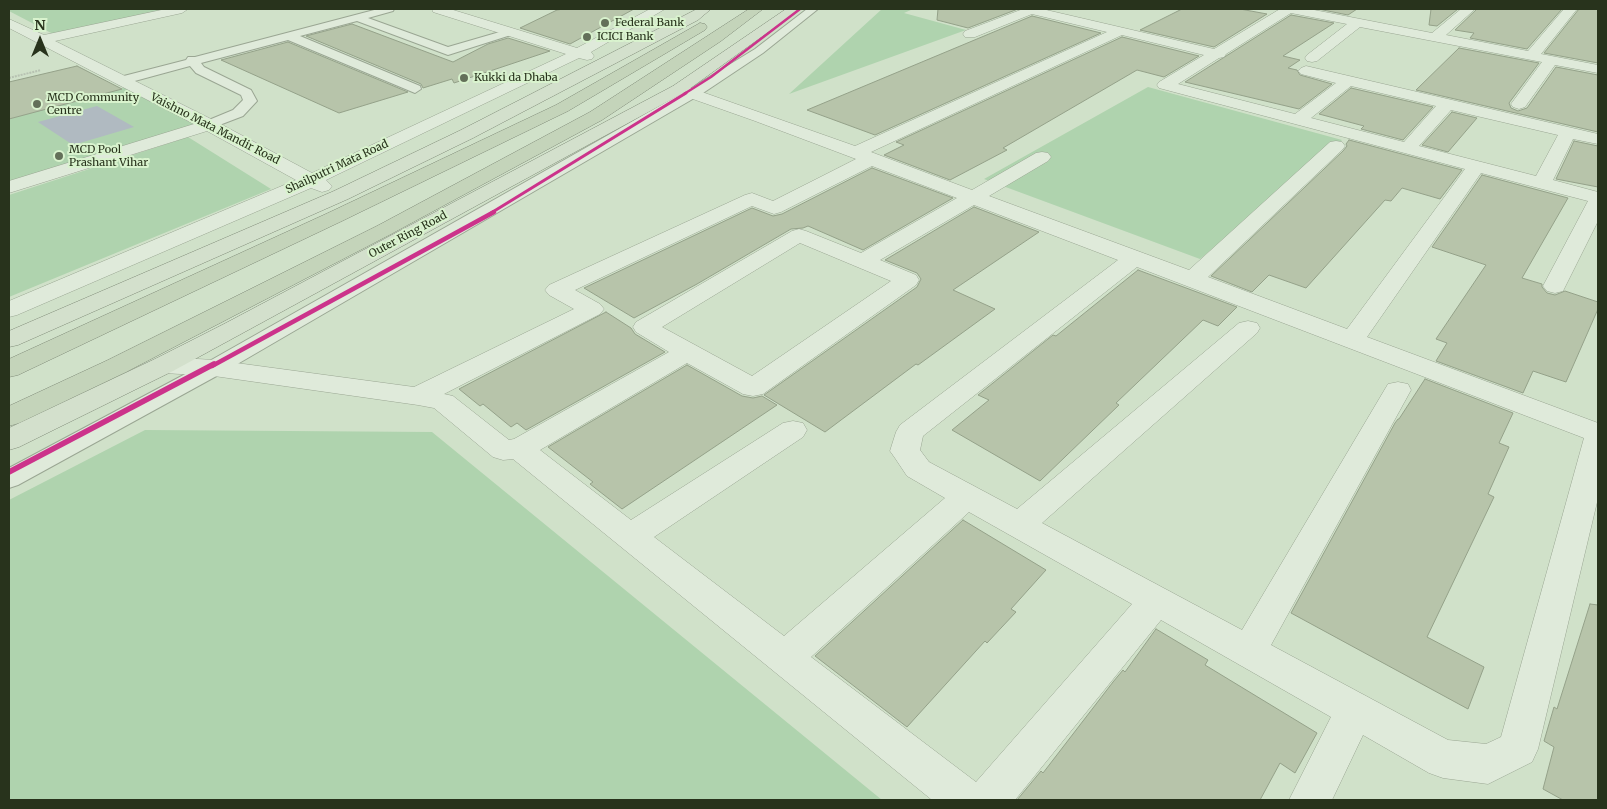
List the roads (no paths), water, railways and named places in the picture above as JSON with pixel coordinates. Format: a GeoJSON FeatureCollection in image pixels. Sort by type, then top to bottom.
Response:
{"type":"FeatureCollection","features":[{"type":"Feature","properties":{"kind":"highway","name":"Outer Ring Road"},"geometry":{"type":"LineString","coordinates":[[9,417],[117,366],[384,230],[596,116],[757,9]]}},
{"type":"Feature","properties":{"kind":"highway"},"geometry":{"type":"LineString","coordinates":[[9,369],[338,206],[562,108],[687,35],[712,11]]}},
{"type":"Feature","properties":{"kind":"main road","name":"Outer Ring Road"},"geometry":{"type":"LineString","coordinates":[[9,440],[164,365],[685,91],[794,9]]}},
{"type":"Feature","properties":{"kind":"main road"},"geometry":{"type":"LineString","coordinates":[[9,340],[338,206],[467,134],[606,62],[712,11]]}},
{"type":"Feature","properties":{"kind":"street"},"geometry":{"type":"LineString","coordinates":[[42,40],[182,9]]}},
{"type":"Feature","properties":{"kind":"street","name":"Shailputri Mata Road"},"geometry":{"type":"LineString","coordinates":[[9,310],[312,180],[579,53],[659,9]]}},
{"type":"Feature","properties":{"kind":"street"},"geometry":{"type":"LineString","coordinates":[[970,34],[1032,9],[1219,54]]}},
{"type":"Feature","properties":{"kind":"street"},"geometry":{"type":"LineString","coordinates":[[1352,16],[1289,9],[1219,54],[1165,85],[1542,183],[1598,200],[1555,286]]}},
{"type":"Feature","properties":{"kind":"street"},"geometry":{"type":"LineString","coordinates":[[1309,9],[1352,16],[1437,36],[1598,69]]}},
{"type":"Feature","properties":{"kind":"street"},"geometry":{"type":"LineString","coordinates":[[1437,36],[1468,9]]}},
{"type":"Feature","properties":{"kind":"street"},"geometry":{"type":"LineString","coordinates":[[1534,53],[1571,9]]}},
{"type":"Feature","properties":{"kind":"street"},"geometry":{"type":"LineString","coordinates":[[450,10],[510,32],[606,62]]}},
{"type":"Feature","properties":{"kind":"street"},"geometry":{"type":"LineString","coordinates":[[1352,16],[1309,64],[1348,81],[1598,139]]}},
{"type":"Feature","properties":{"kind":"street","name":"Vaishno Mata Mandir Road"},"geometry":{"type":"LineString","coordinates":[[9,23],[312,180],[338,206]]}},
{"type":"Feature","properties":{"kind":"street"},"geometry":{"type":"LineString","coordinates":[[418,396],[592,310],[557,290],[752,199],[774,208],[863,156],[1120,31]]}},
{"type":"Feature","properties":{"kind":"street"},"geometry":{"type":"LineString","coordinates":[[1437,36],[1598,65]]}},
{"type":"Feature","properties":{"kind":"street"},"geometry":{"type":"LineString","coordinates":[[1519,104],[1551,60]]}},
{"type":"Feature","properties":{"kind":"street"},"geometry":{"type":"LineString","coordinates":[[1298,120],[1348,81]]}},
{"type":"Feature","properties":{"kind":"street"},"geometry":{"type":"LineString","coordinates":[[685,91],[761,117],[1598,433]]}},
{"type":"Feature","properties":{"kind":"street"},"geometry":{"type":"LineString","coordinates":[[1408,148],[1447,104]]}},
{"type":"Feature","properties":{"kind":"street"},"geometry":{"type":"LineString","coordinates":[[9,187],[209,125]]}},
{"type":"Feature","properties":{"kind":"street"},"geometry":{"type":"LineString","coordinates":[[1542,183],[1568,132]]}},
{"type":"Feature","properties":{"kind":"street"},"geometry":{"type":"LineString","coordinates":[[1192,280],[1336,146]]}},
{"type":"Feature","properties":{"kind":"street"},"geometry":{"type":"LineString","coordinates":[[863,261],[1042,157]]}},
{"type":"Feature","properties":{"kind":"street"},"geometry":{"type":"LineString","coordinates":[[1352,340],[1477,166]]}},
{"type":"Feature","properties":{"kind":"street"},"geometry":{"type":"LineString","coordinates":[[799,235],[863,261],[908,280],[753,388],[644,326],[799,235]]}},
{"type":"Feature","properties":{"kind":"street"},"geometry":{"type":"LineString","coordinates":[[1134,258],[910,432],[906,451],[918,469],[1443,759],[1488,764],[1518,750],[1598,439]]}},
{"type":"Feature","properties":{"kind":"street"},"geometry":{"type":"LineString","coordinates":[[1019,525],[1248,328]]}},
{"type":"Feature","properties":{"kind":"street"},"geometry":{"type":"LineString","coordinates":[[164,365],[214,368],[418,396],[443,402],[503,450],[519,449],[687,352]]}},
{"type":"Feature","properties":{"kind":"street"},"geometry":{"type":"LineString","coordinates":[[1248,652],[1398,390]]}},
{"type":"Feature","properties":{"kind":"street"},"geometry":{"type":"LineString","coordinates":[[631,536],[793,430]]}},
{"type":"Feature","properties":{"kind":"street"},"geometry":{"type":"LineString","coordinates":[[519,449],[965,800]]}},
{"type":"Feature","properties":{"kind":"street"},"geometry":{"type":"LineString","coordinates":[[785,658],[967,496]]}},
{"type":"Feature","properties":{"kind":"street"},"geometry":{"type":"LineString","coordinates":[[988,800],[1156,601]]}},
{"type":"Feature","properties":{"kind":"street"},"geometry":{"type":"LineString","coordinates":[[1310,800],[1355,710]]}},
{"type":"Feature","properties":{"kind":"lane"},"geometry":{"type":"LineString","coordinates":[[120,81],[192,60],[390,9]]}},
{"type":"Feature","properties":{"kind":"lane"},"geometry":{"type":"LineString","coordinates":[[9,479],[214,368],[685,91],[759,51],[812,9]]}},
{"type":"Feature","properties":{"kind":"lane"},"geometry":{"type":"LineString","coordinates":[[356,17],[448,52],[510,32]]}},
{"type":"Feature","properties":{"kind":"lane"},"geometry":{"type":"LineString","coordinates":[[286,35],[415,89]]}},
{"type":"Feature","properties":{"kind":"lane"},"geometry":{"type":"LineString","coordinates":[[192,60],[200,70],[246,93],[250,101],[238,113],[209,125]]}},
{"type":"Feature","properties":{"kind":"place","name":"Federal Bank"},"geometry":{"type":"Point","coordinates":[605,23]}},
{"type":"Feature","properties":{"kind":"place","name":"ICICI Bank"},"geometry":{"type":"Point","coordinates":[587,37]}},
{"type":"Feature","properties":{"kind":"place","name":"Kukki da Dhaba"},"geometry":{"type":"Point","coordinates":[464,78]}},
{"type":"Feature","properties":{"kind":"place","name":"MCD Community Centre"},"geometry":{"type":"Point","coordinates":[37,104]}},
{"type":"Feature","properties":{"kind":"place","name":"MCD Pool Prashant Vihar"},"geometry":{"type":"Point","coordinates":[59,156]}}]}
